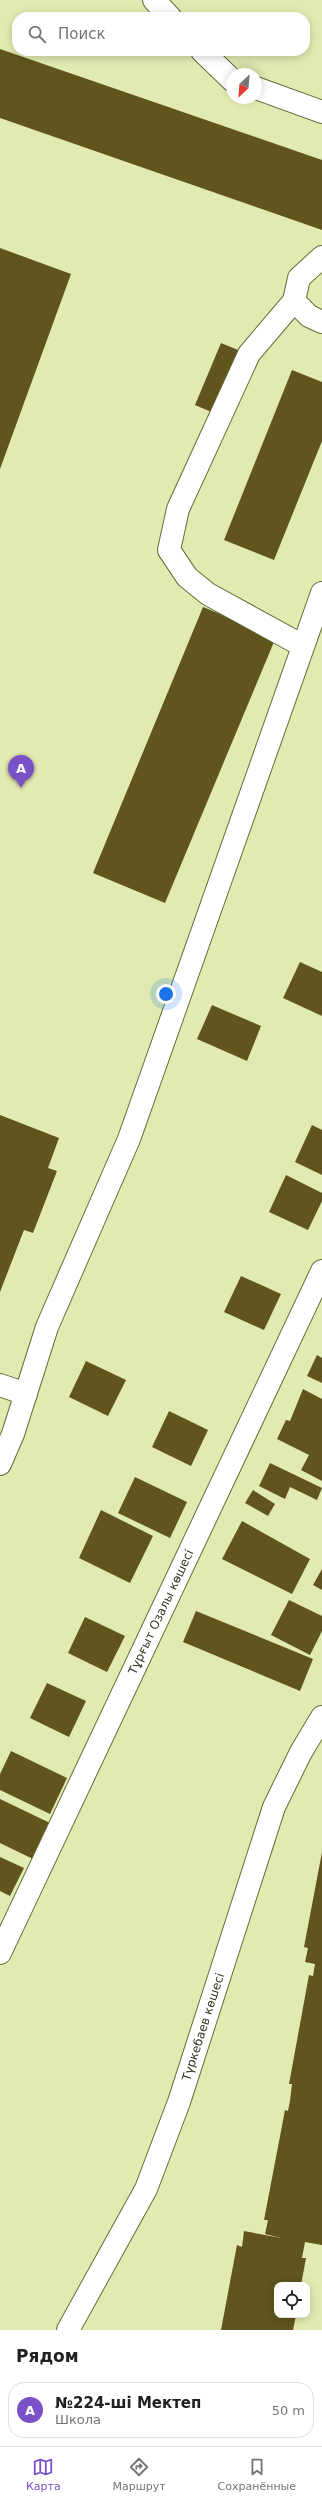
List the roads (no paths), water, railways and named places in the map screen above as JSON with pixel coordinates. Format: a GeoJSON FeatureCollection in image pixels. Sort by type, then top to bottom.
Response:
{"type":"FeatureCollection","features":[{"type":"Feature","properties":{"kind":"street"},"geometry":{"type":"LineString","coordinates":[[154,0],[165,12]]}},
{"type":"Feature","properties":{"kind":"street"},"geometry":{"type":"LineString","coordinates":[[207,56],[226,74]]}},
{"type":"Feature","properties":{"kind":"street"},"geometry":{"type":"LineString","coordinates":[[262,90],[322,112]]}},
{"type":"Feature","properties":{"kind":"street"},"geometry":{"type":"LineString","coordinates":[[304,646],[208,594],[187,578],[169,550],[178,509],[249,354],[294,301],[299,278],[322,257]]}},
{"type":"Feature","properties":{"kind":"street"},"geometry":{"type":"LineString","coordinates":[[294,301],[310,316],[322,322]]}},
{"type":"Feature","properties":{"kind":"street"},"geometry":{"type":"LineString","coordinates":[[0,1464],[13,1434],[47,1327],[130,1139],[322,593]]}},
{"type":"Feature","properties":{"kind":"street","name":"Тұрғыт Озалы көшесі"},"geometry":{"type":"LineString","coordinates":[[0,1953],[322,1271]]}},
{"type":"Feature","properties":{"kind":"street"},"geometry":{"type":"LineString","coordinates":[[0,1385],[26,1394]]}},
{"type":"Feature","properties":{"kind":"street","name":"Түркебаев көшесі"},"geometry":{"type":"LineString","coordinates":[[68,2330],[146,2189],[179,2102],[274,1807],[301,1752],[321,1719]]}},
{"type":"Feature","properties":{"kind":"place","name":"№224-ші Мектеп"},"geometry":{"type":"Point","coordinates":[21,788]}}]}
